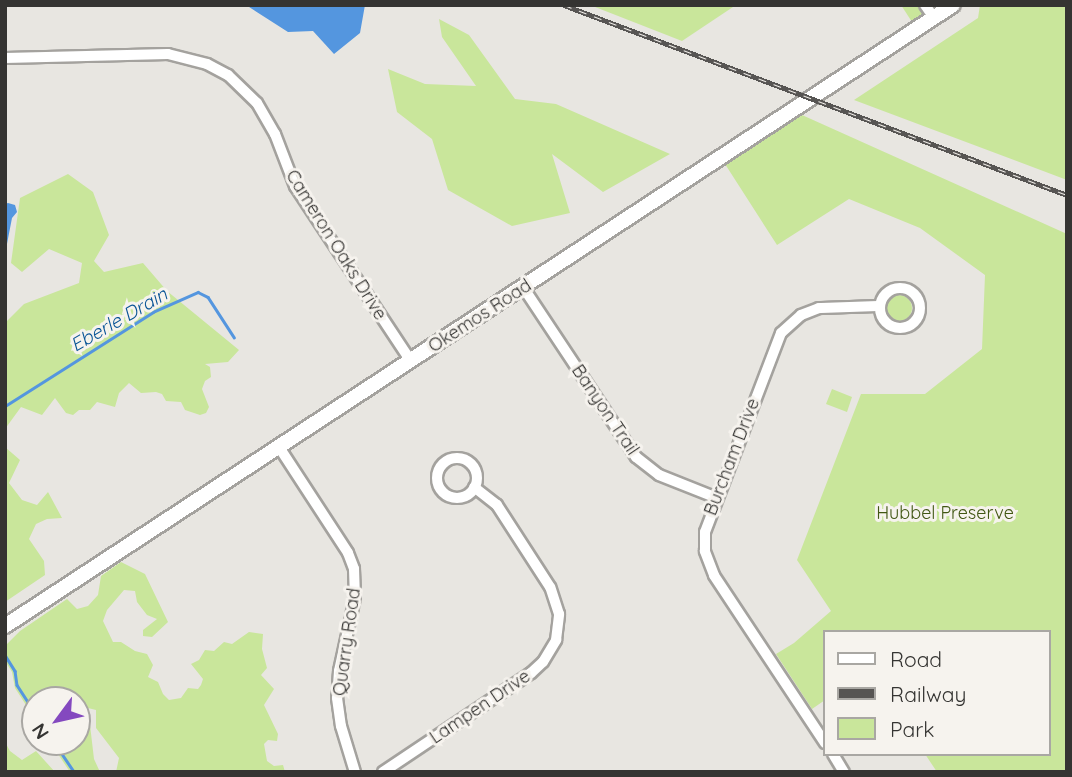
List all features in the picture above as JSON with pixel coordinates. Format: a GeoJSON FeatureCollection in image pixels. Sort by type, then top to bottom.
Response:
{"type":"FeatureCollection","features":[{"type":"Feature","properties":{"kind":"street"},"geometry":{"type":"LineString","coordinates":[[925,5],[934,18]]}},
{"type":"Feature","properties":{"kind":"street","name":"Okemos Road"},"geometry":{"type":"LineString","coordinates":[[5,626],[953,5]]}},
{"type":"Feature","properties":{"kind":"street","name":"Cameron Oaks Drive"},"geometry":{"type":"LineString","coordinates":[[5,58],[168,54],[207,64],[228,75],[257,103],[271,126],[295,186],[411,361]]}},
{"type":"Feature","properties":{"kind":"street","name":"Banyon Trail"},"geometry":{"type":"LineString","coordinates":[[523,287],[636,457],[659,475],[717,498]]}},
{"type":"Feature","properties":{"kind":"street","name":"Burcham Drive"},"geometry":{"type":"LineString","coordinates":[[824,741],[710,567],[705,551],[705,532],[776,341],[787,326],[801,315],[819,308],[880,306]]}},
{"type":"Feature","properties":{"kind":"street","name":"Quarry Road"},"geometry":{"type":"LineString","coordinates":[[279,447],[348,553],[354,569],[355,598],[337,698],[341,726],[355,772]]}},
{"type":"Feature","properties":{"kind":"street","name":"Lampen Drive"},"geometry":{"type":"LineString","coordinates":[[383,772],[531,673],[543,662],[555,640],[559,614],[550,587],[497,505],[474,487]]}},
{"type":"Feature","properties":{"kind":"street"},"geometry":{"type":"LineString","coordinates":[[834,756],[844,772]]}},
{"type":"Feature","properties":{"kind":"green space"},"geometry":{"type":"Polygon","coordinates":[[[590,5],[736,5],[682,41],[590,5]]]}},
{"type":"Feature","properties":{"kind":"green space"},"geometry":{"type":"Polygon","coordinates":[[[901,5],[945,5],[914,25],[901,5]]]}},
{"type":"Feature","properties":{"kind":"green space"},"geometry":{"type":"Polygon","coordinates":[[[980,5],[1067,5],[1067,180],[854,100],[978,18],[980,5]]]}},
{"type":"Feature","properties":{"kind":"green space"},"geometry":{"type":"Polygon","coordinates":[[[439,19],[469,35],[515,99],[556,104],[670,154],[603,192],[552,154],[570,213],[512,226],[448,190],[432,139],[397,112],[388,69],[425,84],[476,86],[442,37],[439,19]]]}},
{"type":"Feature","properties":{"kind":"green space","name":"Hubbel Preserve"},"geometry":{"type":"Polygon","coordinates":[[[802,115],[1067,234],[1067,772],[937,772],[926,756],[1051,756],[1051,630],[824,630],[824,701],[812,709],[776,654],[794,643],[831,611],[797,560],[861,394],[925,394],[982,349],[985,275],[920,228],[849,199],[777,245],[725,164],[802,115]]]}},
{"type":"Feature","properties":{"kind":"green space"},"geometry":{"type":"Polygon","coordinates":[[[68,174],[93,192],[109,235],[94,261],[104,272],[143,263],[167,291],[239,350],[228,362],[205,364],[210,367],[211,377],[205,381],[202,389],[209,407],[206,413],[200,415],[185,410],[181,402],[166,401],[162,394],[156,392],[141,393],[129,383],[119,393],[115,407],[97,402],[90,410],[79,410],[73,415],[66,413],[55,398],[42,415],[21,407],[5,429],[5,323],[24,304],[79,283],[82,263],[49,249],[22,272],[11,263],[20,198],[68,174]]]}},
{"type":"Feature","properties":{"kind":"green space"},"geometry":{"type":"Polygon","coordinates":[[[899,295],[908,299],[912,308],[908,317],[899,321],[890,317],[886,308],[890,299],[899,295]]]}},
{"type":"Feature","properties":{"kind":"green space"},"geometry":{"type":"Polygon","coordinates":[[[832,389],[852,397],[847,412],[826,404],[832,389]]]}},
{"type":"Feature","properties":{"kind":"green space"},"geometry":{"type":"Polygon","coordinates":[[[5,447],[20,460],[9,483],[22,500],[37,505],[48,492],[62,518],[47,519],[36,524],[29,539],[44,561],[45,575],[5,602],[5,447]]]}},
{"type":"Feature","properties":{"kind":"green space"},"geometry":{"type":"Polygon","coordinates":[[[121,562],[145,574],[168,622],[152,637],[143,636],[143,630],[157,619],[147,615],[137,602],[135,591],[124,590],[107,610],[103,621],[113,642],[121,642],[135,651],[147,654],[153,665],[148,677],[158,682],[169,700],[181,698],[188,688],[198,689],[201,685],[203,679],[191,664],[199,660],[205,650],[214,651],[224,642],[232,644],[249,632],[263,634],[262,649],[267,668],[261,675],[274,689],[264,705],[278,734],[277,741],[268,740],[264,744],[267,761],[274,766],[283,765],[285,772],[116,772],[119,758],[96,728],[96,710],[91,709],[91,686],[21,686],[21,697],[5,661],[5,646],[20,631],[67,599],[77,609],[88,606],[98,595],[101,576],[121,562]]]}},
{"type":"Feature","properties":{"kind":"green space"},"geometry":{"type":"Polygon","coordinates":[[[91,734],[94,759],[100,772],[70,772],[59,756],[91,756],[91,734]]]}},
{"type":"Feature","properties":{"kind":"green space"},"geometry":{"type":"Polygon","coordinates":[[[5,742],[10,751],[22,760],[28,756],[41,756],[55,772],[5,772],[5,742]]]}},
{"type":"Feature","properties":{"kind":"water"},"geometry":{"type":"Polygon","coordinates":[[[246,5],[365,5],[360,33],[334,54],[313,31],[288,32],[246,5]]]}},
{"type":"Feature","properties":{"kind":"water"},"geometry":{"type":"Polygon","coordinates":[[[5,204],[15,205],[17,212],[12,218],[6,249],[5,280],[5,204]]]}},
{"type":"Feature","properties":{"kind":"waterway","name":"Eberle Drain"},"geometry":{"type":"LineString","coordinates":[[5,406],[153,312],[198,292],[208,297],[234,337]]}},
{"type":"Feature","properties":{"kind":"waterway","name":"Eberle Drain"},"geometry":{"type":"LineString","coordinates":[[5,655],[15,671],[21,691]]}},
{"type":"Feature","properties":{"kind":"waterway","name":"Eberle Drain"},"geometry":{"type":"LineString","coordinates":[[63,756],[74,772]]}},
{"type":"Feature","properties":{"kind":"railway"},"geometry":{"type":"LineString","coordinates":[[564,5],[1067,195]]}}]}
